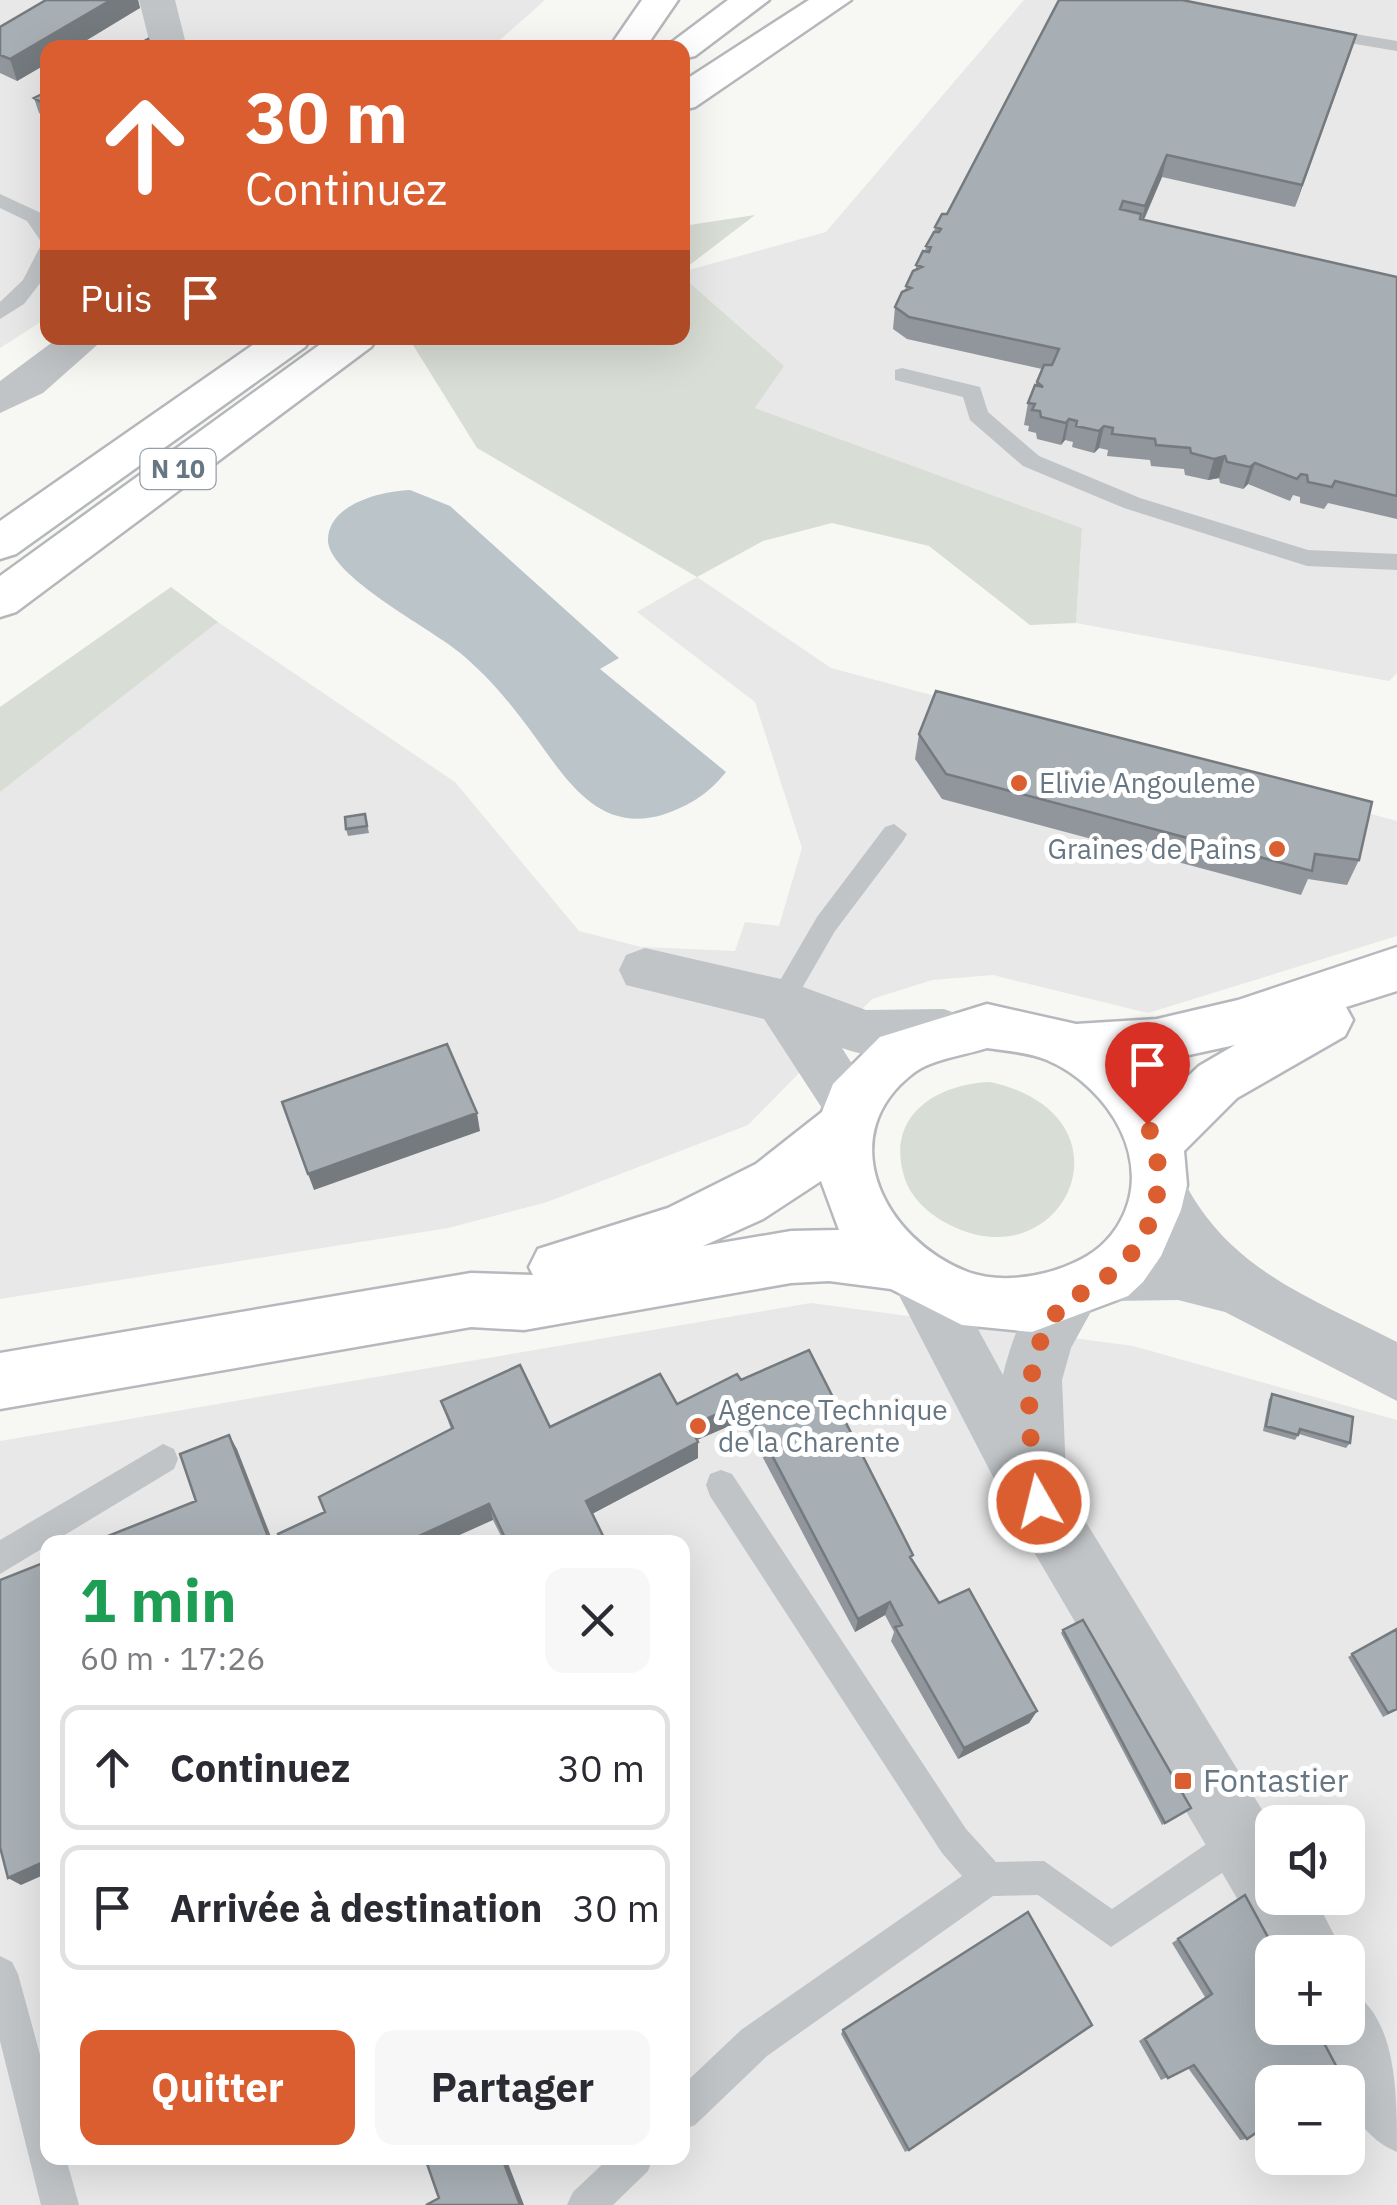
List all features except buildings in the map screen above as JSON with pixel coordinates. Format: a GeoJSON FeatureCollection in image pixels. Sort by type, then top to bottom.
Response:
{"type":"FeatureCollection","features":[{"type":"Feature","properties":{"kind":"main road"},"geometry":{"type":"LineString","coordinates":[[632,40],[660,0]]}},
{"type":"Feature","properties":{"kind":"main road"},"geometry":{"type":"LineString","coordinates":[[690,42],[751,0]]}},
{"type":"Feature","properties":{"kind":"main road"},"geometry":{"type":"LineString","coordinates":[[690,92],[815,0]]}},
{"type":"Feature","properties":{"kind":"main road"},"geometry":{"type":"LineString","coordinates":[[690,93],[832,0]]}},
{"type":"Feature","properties":{"kind":"main road"},"geometry":{"type":"LineString","coordinates":[[0,527],[245,345]]}},
{"type":"Feature","properties":{"kind":"main road","name":"N 10"},"geometry":{"type":"LineString","coordinates":[[0,543],[280,345]]}},
{"type":"Feature","properties":{"kind":"main road","name":"N 10"},"geometry":{"type":"LineString","coordinates":[[0,600],[346,345]]}},
{"type":"Feature","properties":{"kind":"main road"},"geometry":{"type":"LineString","coordinates":[[1074,1048],[1121,1049],[1180,1038],[1397,969]]}},
{"type":"Feature","properties":{"kind":"main road"},"geometry":{"type":"LineString","coordinates":[[0,1381],[472,1300],[524,1303],[791,1257],[829,1255],[908,1272],[956,1296],[994,1304],[1033,1304],[1090,1286],[1144,1238],[1158,1167],[1218,1082],[1397,978]]}},
{"type":"Feature","properties":{"kind":"main road"},"geometry":{"type":"LineString","coordinates":[[472,1300],[526,1277],[706,1222],[786,1178],[847,1117],[872,1073],[904,1048],[944,1032],[987,1026],[1032,1032],[1074,1048],[1110,1072],[1138,1105],[1158,1167]]}},
{"type":"Feature","properties":{"kind":"main road"},"geometry":{"type":"LineString","coordinates":[[847,1117],[842,1176],[860,1223],[908,1272]]}},
{"type":"Feature","properties":{"kind":"street"},"geometry":{"type":"LineString","coordinates":[[157,0],[168,40]]}},
{"type":"Feature","properties":{"kind":"street"},"geometry":{"type":"LineString","coordinates":[[0,399],[28,383],[75,345]]}},
{"type":"Feature","properties":{"kind":"street"},"geometry":{"type":"LineString","coordinates":[[645,970],[781,1001],[864,1033],[944,1032]]}},
{"type":"Feature","properties":{"kind":"street"},"geometry":{"type":"LineString","coordinates":[[781,1001],[847,1117]]}},
{"type":"Feature","properties":{"kind":"street"},"geometry":{"type":"LineString","coordinates":[[1158,1167],[1178,1230],[1237,1289]]}},
{"type":"Feature","properties":{"kind":"street"},"geometry":{"type":"LineString","coordinates":[[908,1272],[1039,1502],[1255,1859]]}},
{"type":"Feature","properties":{"kind":"street"},"geometry":{"type":"LineString","coordinates":[[1039,1502],[1027,1406],[1030,1374],[1045,1331],[1090,1286],[1178,1274],[1237,1289],[1397,1373]]}},
{"type":"Feature","properties":{"kind":"street"},"geometry":{"type":"LineString","coordinates":[[1359,2045],[1397,2115]]}},
{"type":"Feature","properties":{"kind":"lane"},"geometry":{"type":"LineString","coordinates":[[1349,38],[1397,46]]}},
{"type":"Feature","properties":{"kind":"lane"},"geometry":{"type":"LineString","coordinates":[[0,200],[34,217],[40,226]]}},
{"type":"Feature","properties":{"kind":"lane"},"geometry":{"type":"LineString","coordinates":[[0,312],[17,301],[40,272]]}},
{"type":"Feature","properties":{"kind":"lane"},"geometry":{"type":"LineString","coordinates":[[902,374],[974,392],[978,415],[1031,461],[1132,504],[1308,558],[1397,562]]}},
{"type":"Feature","properties":{"kind":"lane"},"geometry":{"type":"LineString","coordinates":[[781,1001],[826,924],[894,834]]}},
{"type":"Feature","properties":{"kind":"lane"},"geometry":{"type":"LineString","coordinates":[[0,1558],[163,1458]]}},
{"type":"Feature","properties":{"kind":"lane"},"geometry":{"type":"LineString","coordinates":[[722,1485],[954,1841],[988,1878]]}},
{"type":"Feature","properties":{"kind":"lane"},"geometry":{"type":"LineString","coordinates":[[690,2104],[754,2043],[988,1878],[1044,1878],[1111,1930],[1255,1865]]}},
{"type":"Feature","properties":{"kind":"lane"},"geometry":{"type":"LineString","coordinates":[[0,1974],[40,2126]]}},
{"type":"Feature","properties":{"kind":"lane"},"geometry":{"type":"LineString","coordinates":[[50,2165],[60,2205]]}},
{"type":"Feature","properties":{"kind":"lane"},"geometry":{"type":"LineString","coordinates":[[586,2205],[628,2165]]}},
{"type":"Feature","properties":{"kind":"shaded area"},"geometry":{"type":"Polygon","coordinates":[[[0,0],[545,0],[500,40],[40,40],[40,322],[0,348],[0,0]]]}},
{"type":"Feature","properties":{"kind":"shaded area"},"geometry":{"type":"Polygon","coordinates":[[[1024,0],[1397,0],[1397,673],[1389,681],[1076,623],[1082,528],[755,408],[783,366],[690,283],[690,270],[826,232],[1024,0]]]}},
{"type":"Feature","properties":{"kind":"shaded area"},"geometry":{"type":"Polygon","coordinates":[[[755,215],[690,265],[690,225],[755,215]]]}},
{"type":"Feature","properties":{"kind":"shaded area"},"geometry":{"type":"Polygon","coordinates":[[[690,283],[784,366],[755,408],[1082,528],[1076,623],[1030,625],[929,546],[832,523],[763,541],[697,577],[477,448],[413,345],[690,345],[690,283]]]}},
{"type":"Feature","properties":{"kind":"shaded area"},"geometry":{"type":"Polygon","coordinates":[[[410,490],[450,506],[619,658],[600,669],[726,772],[720,779],[683,807],[639,819],[617,816],[580,793],[476,667],[363,586],[333,555],[328,541],[330,528],[346,509],[371,497],[410,490]]]}},
{"type":"Feature","properties":{"kind":"shaded area"},"geometry":{"type":"Polygon","coordinates":[[[697,577],[831,668],[1397,821],[1397,936],[1148,1013],[993,975],[932,980],[872,999],[748,1125],[547,1202],[448,1228],[0,1299],[0,792],[218,622],[455,782],[579,931],[641,947],[735,951],[745,922],[779,926],[802,848],[755,702],[637,612],[697,577]]]}},
{"type":"Feature","properties":{"kind":"shaded area"},"geometry":{"type":"Polygon","coordinates":[[[171,587],[218,622],[0,792],[0,707],[171,587]]]}},
{"type":"Feature","properties":{"kind":"shaded area"},"geometry":{"type":"Polygon","coordinates":[[[990,1082],[1036,1100],[1064,1126],[1074,1157],[1070,1188],[1053,1214],[1026,1232],[991,1237],[950,1225],[928,1211],[907,1184],[900,1155],[902,1136],[920,1107],[951,1089],[990,1082]]]}},
{"type":"Feature","properties":{"kind":"shaded area"},"geometry":{"type":"Polygon","coordinates":[[[811,1303],[1133,1346],[1397,1420],[1397,2205],[0,2205],[0,1441],[811,1303]]]}},
{"type":"Feature","properties":{"kind":"place","name":"Elivie Angouleme"},"geometry":{"type":"Point","coordinates":[1019,783]}},
{"type":"Feature","properties":{"kind":"place","name":"Graines de Pains"},"geometry":{"type":"Point","coordinates":[1277,849]}},
{"type":"Feature","properties":{"kind":"place","name":"Agence Technique de la Charente"},"geometry":{"type":"Point","coordinates":[698,1426]}},
{"type":"Feature","properties":{"kind":"place","name":"Fontastier"},"geometry":{"type":"Point","coordinates":[1183,1781]}},
{"type":"Feature","properties":{"kind":"route"},"geometry":{"type":"LineString","coordinates":[[1039,1502],[1027,1406],[1030,1374],[1045,1331],[1070,1296],[1110,1275],[1144,1238],[1160,1192],[1156,1143],[1147,1124]]}}]}
